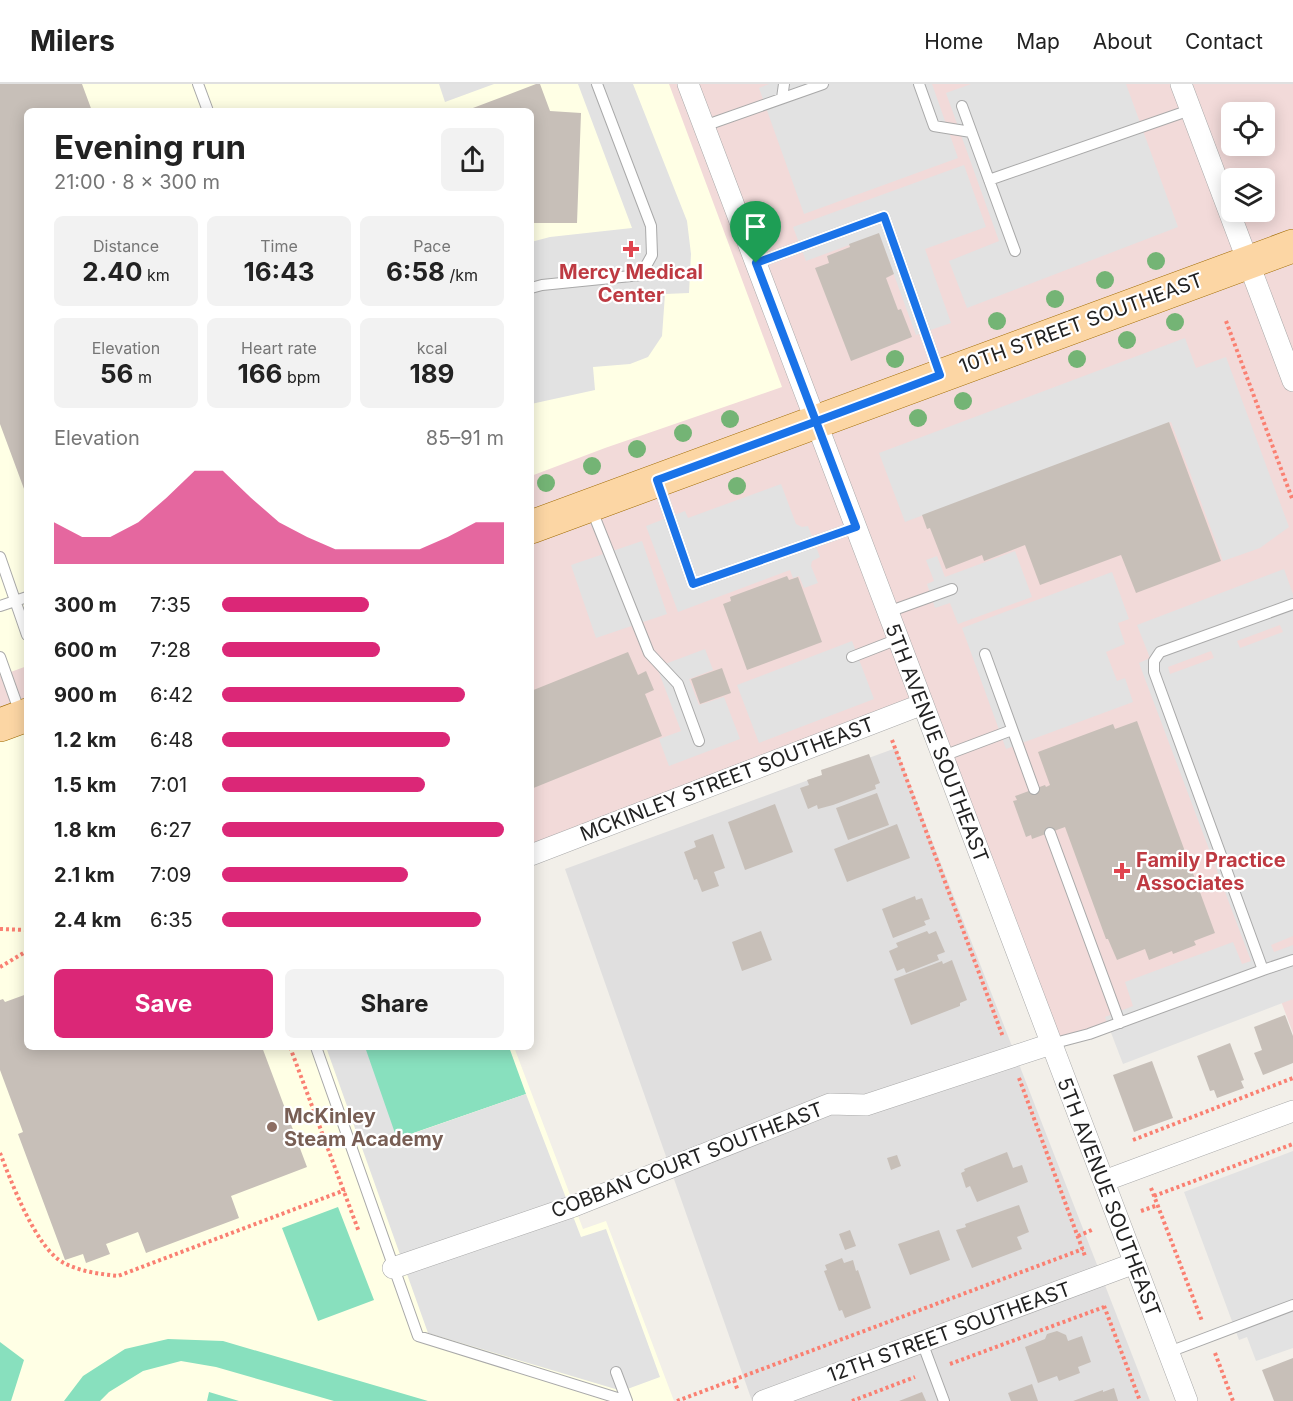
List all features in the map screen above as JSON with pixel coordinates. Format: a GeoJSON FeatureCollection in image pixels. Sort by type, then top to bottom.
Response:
{"type":"FeatureCollection","features":[{"type":"Feature","properties":{"kind":"main road","name":"10TH STREET SOUTHEAST"},"geometry":{"type":"LineString","coordinates":[[534,526],[1293,246]]}},
{"type":"Feature","properties":{"kind":"street","name":"5TH AVENUE SOUTHEAST"},"geometry":{"type":"LineString","coordinates":[[688,84],[1187,1401]]}},
{"type":"Feature","properties":{"kind":"street"},"geometry":{"type":"LineString","coordinates":[[1181,84],[1293,381]]}},
{"type":"Feature","properties":{"kind":"street","name":"MCKINLEY STREET SOUTHEAST"},"geometry":{"type":"LineString","coordinates":[[534,854],[923,704]]}},
{"type":"Feature","properties":{"kind":"street","name":"COBBAN COURT SOUTHEAST"},"geometry":{"type":"LineString","coordinates":[[393,1268],[574,1206],[830,1104],[866,1105],[1051,1044]]}},
{"type":"Feature","properties":{"kind":"street"},"geometry":{"type":"LineString","coordinates":[[1104,1181],[1293,1111]]}},
{"type":"Feature","properties":{"kind":"street","name":"12TH STREET SOUTHEAST"},"geometry":{"type":"LineString","coordinates":[[763,1401],[1135,1263]]}},
{"type":"Feature","properties":{"kind":"lane"},"geometry":{"type":"LineString","coordinates":[[198,84],[207,108]]}},
{"type":"Feature","properties":{"kind":"lane"},"geometry":{"type":"LineString","coordinates":[[534,287],[641,275],[652,255],[651,226],[597,84]]}},
{"type":"Feature","properties":{"kind":"lane"},"geometry":{"type":"LineString","coordinates":[[782,98],[784,84]]}},
{"type":"Feature","properties":{"kind":"lane"},"geometry":{"type":"LineString","coordinates":[[704,126],[823,84]]}},
{"type":"Feature","properties":{"kind":"lane"},"geometry":{"type":"LineString","coordinates":[[919,84],[934,126],[971,132]]}},
{"type":"Feature","properties":{"kind":"lane"},"geometry":{"type":"LineString","coordinates":[[962,106],[1016,251]]}},
{"type":"Feature","properties":{"kind":"lane"},"geometry":{"type":"LineString","coordinates":[[989,180],[1190,110]]}},
{"type":"Feature","properties":{"kind":"lane"},"geometry":{"type":"LineString","coordinates":[[756,263],[884,216],[940,375]]}},
{"type":"Feature","properties":{"kind":"lane"},"geometry":{"type":"LineString","coordinates":[[657,480],[693,584],[856,527]]}},
{"type":"Feature","properties":{"kind":"lane"},"geometry":{"type":"LineString","coordinates":[[590,505],[649,652],[678,684],[699,741]]}},
{"type":"Feature","properties":{"kind":"lane"},"geometry":{"type":"LineString","coordinates":[[0,557],[24,627]]}},
{"type":"Feature","properties":{"kind":"lane"},"geometry":{"type":"LineString","coordinates":[[888,612],[952,589]]}},
{"type":"Feature","properties":{"kind":"lane"},"geometry":{"type":"LineString","coordinates":[[0,606],[24,598]]}},
{"type":"Feature","properties":{"kind":"lane"},"geometry":{"type":"LineString","coordinates":[[1263,970],[1154,672],[1154,661],[1160,652],[1293,604]]}},
{"type":"Feature","properties":{"kind":"lane"},"geometry":{"type":"LineString","coordinates":[[852,657],[898,639]]}},
{"type":"Feature","properties":{"kind":"lane"},"geometry":{"type":"LineString","coordinates":[[985,654],[1034,789]]}},
{"type":"Feature","properties":{"kind":"lane"},"geometry":{"type":"LineString","coordinates":[[0,657],[16,719]]}},
{"type":"Feature","properties":{"kind":"lane"},"geometry":{"type":"LineString","coordinates":[[943,756],[1012,730]]}},
{"type":"Feature","properties":{"kind":"lane"},"geometry":{"type":"LineString","coordinates":[[1050,833],[1120,1023]]}},
{"type":"Feature","properties":{"kind":"lane"},"geometry":{"type":"LineString","coordinates":[[1051,1044],[1089,1034],[1293,960]]}},
{"type":"Feature","properties":{"kind":"lane"},"geometry":{"type":"LineString","coordinates":[[317,1050],[418,1336],[627,1401]]}},
{"type":"Feature","properties":{"kind":"lane"},"geometry":{"type":"LineString","coordinates":[[1168,1352],[1293,1305]]}},
{"type":"Feature","properties":{"kind":"lane"},"geometry":{"type":"LineString","coordinates":[[922,1342],[944,1401]]}},
{"type":"Feature","properties":{"kind":"lane"},"geometry":{"type":"LineString","coordinates":[[615,1372],[627,1401]]}},
{"type":"Feature","properties":{"kind":"path"},"geometry":{"type":"LineString","coordinates":[[1226,321],[1293,501]]}},
{"type":"Feature","properties":{"kind":"path"},"geometry":{"type":"LineString","coordinates":[[891,735],[1087,1259]]}},
{"type":"Feature","properties":{"kind":"path"},"geometry":{"type":"LineString","coordinates":[[0,929],[24,930]]}},
{"type":"Feature","properties":{"kind":"path"},"geometry":{"type":"LineString","coordinates":[[0,968],[24,953]]}},
{"type":"Feature","properties":{"kind":"path"},"geometry":{"type":"LineString","coordinates":[[1133,1140],[1293,1078]]}},
{"type":"Feature","properties":{"kind":"path"},"geometry":{"type":"LineString","coordinates":[[1155,1196],[1293,1144]]}},
{"type":"Feature","properties":{"kind":"path"},"geometry":{"type":"LineString","coordinates":[[0,1153],[21,1207],[51,1252],[63,1263],[94,1273],[118,1276],[363,1184]]}},
{"type":"Feature","properties":{"kind":"path"},"geometry":{"type":"LineString","coordinates":[[1151,1187],[1233,1401]]}},
{"type":"Feature","properties":{"kind":"path"},"geometry":{"type":"LineString","coordinates":[[1141,1211],[1158,1205]]}},
{"type":"Feature","properties":{"kind":"path"},"geometry":{"type":"LineString","coordinates":[[1078,1236],[1094,1229]]}},
{"type":"Feature","properties":{"kind":"path"},"geometry":{"type":"LineString","coordinates":[[677,1401],[1083,1249]]}},
{"type":"Feature","properties":{"kind":"path"},"geometry":{"type":"LineString","coordinates":[[1100,1296],[1140,1401]]}},
{"type":"Feature","properties":{"kind":"path"},"geometry":{"type":"LineString","coordinates":[[852,1401],[1104,1307]]}},
{"type":"Feature","properties":{"kind":"path"},"geometry":{"type":"LineString","coordinates":[[734,1380],[738,1391]]}},
{"type":"Feature","properties":{"kind":"shaded area"},"geometry":{"type":"Polygon","coordinates":[[[0,84],[1293,84],[1293,1033],[1267,964],[1050,1043],[923,704],[534,853],[534,108],[24,108],[24,712],[0,721],[0,84]]]}},
{"type":"Feature","properties":{"kind":"shaded area","name":"Mercy Medical Center"},"geometry":{"type":"Polygon","coordinates":[[[0,84],[669,84],[782,387],[534,475],[534,108],[24,108],[24,667],[0,676],[0,84]]]}},
{"type":"Feature","properties":{"kind":"shaded area"},"geometry":{"type":"Polygon","coordinates":[[[439,84],[494,84],[445,102],[439,84]]]}},
{"type":"Feature","properties":{"kind":"shaded area"},"geometry":{"type":"Polygon","coordinates":[[[578,84],[633,84],[687,221],[691,254],[689,293],[665,294],[662,336],[648,357],[630,364],[593,367],[595,390],[534,403],[534,241],[550,237],[632,228],[578,84]]]}},
{"type":"Feature","properties":{"kind":"shaded area"},"geometry":{"type":"Polygon","coordinates":[[[769,84],[932,84],[958,158],[804,214],[759,88],[769,84]]]}},
{"type":"Feature","properties":{"kind":"shaded area"},"geometry":{"type":"Polygon","coordinates":[[[971,84],[1126,84],[1178,227],[967,308],[949,261],[999,241],[946,93],[971,84]]]}},
{"type":"Feature","properties":{"kind":"shaded area"},"geometry":{"type":"Polygon","coordinates":[[[964,165],[986,227],[925,249],[951,323],[916,335],[879,234],[806,261],[793,227],[964,165]]]}},
{"type":"Feature","properties":{"kind":"shaded area"},"geometry":{"type":"Polygon","coordinates":[[[1185,338],[1196,368],[1226,357],[1289,527],[1260,548],[1223,561],[1171,422],[905,522],[879,453],[1185,338]]]}},
{"type":"Feature","properties":{"kind":"shaded area"},"geometry":{"type":"Polygon","coordinates":[[[781,484],[796,524],[802,527],[808,526],[820,557],[812,561],[811,566],[818,583],[804,588],[799,576],[793,578],[790,570],[678,612],[646,526],[685,511],[688,518],[781,484]]]}},
{"type":"Feature","properties":{"kind":"shaded area"},"geometry":{"type":"Polygon","coordinates":[[[642,541],[667,614],[596,638],[571,565],[642,541]]]}},
{"type":"Feature","properties":{"kind":"shaded area"},"geometry":{"type":"Polygon","coordinates":[[[1015,551],[1032,597],[958,624],[950,603],[935,608],[927,584],[934,581],[926,560],[937,556],[945,577],[1015,551]]]}},
{"type":"Feature","properties":{"kind":"shaded area"},"geometry":{"type":"Polygon","coordinates":[[[1284,569],[1293,594],[1293,936],[1271,945],[1274,952],[1293,945],[1293,999],[1123,1064],[1105,1017],[1133,1006],[1125,982],[1233,942],[1242,964],[1251,961],[1139,663],[1150,658],[1137,625],[1284,569]],[[1280,625],[1237,641],[1240,648],[1283,632],[1280,625]],[[1211,651],[1168,667],[1170,674],[1214,658],[1211,651]]]}},
{"type":"Feature","properties":{"kind":"shaded area"},"geometry":{"type":"Polygon","coordinates":[[[1112,572],[1129,619],[1118,623],[1125,644],[1106,652],[1117,681],[1125,678],[1133,702],[1006,749],[962,628],[1112,572]]]}},
{"type":"Feature","properties":{"kind":"shaded area"},"geometry":{"type":"Polygon","coordinates":[[[852,641],[874,699],[759,743],[737,685],[852,641]]]}},
{"type":"Feature","properties":{"kind":"shaded area"},"geometry":{"type":"Polygon","coordinates":[[[705,649],[713,670],[689,679],[699,705],[724,697],[740,739],[669,766],[659,739],[681,731],[657,667],[705,649]]]}},
{"type":"Feature","properties":{"kind":"shaded area","name":"McKinley Steam Academy"},"geometry":{"type":"Polygon","coordinates":[[[24,716],[24,1050],[515,1050],[583,1229],[606,1221],[674,1401],[0,1401],[0,725],[24,716]]]}},
{"type":"Feature","properties":{"kind":"shaded area"},"geometry":{"type":"Polygon","coordinates":[[[896,748],[1150,1401],[752,1401],[565,869],[896,748]]]}},
{"type":"Feature","properties":{"kind":"shaded area"},"geometry":{"type":"Polygon","coordinates":[[[327,1050],[366,1050],[397,1139],[526,1094],[581,1237],[606,1229],[660,1377],[622,1391],[428,1333],[327,1050]]]}},
{"type":"Feature","properties":{"kind":"shaded area"},"geometry":{"type":"Polygon","coordinates":[[[1293,1151],[1293,1348],[1256,1361],[1247,1337],[1239,1340],[1184,1192],[1293,1151]]]}},
{"type":"Feature","properties":{"kind":"green space"},"geometry":{"type":"Polygon","coordinates":[[[364,1050],[510,1050],[526,1094],[396,1139],[364,1050]]]}},
{"type":"Feature","properties":{"kind":"green space"},"geometry":{"type":"Polygon","coordinates":[[[338,1207],[374,1300],[318,1321],[282,1228],[338,1207]]]}},
{"type":"Feature","properties":{"kind":"green space"},"geometry":{"type":"Polygon","coordinates":[[[168,1339],[223,1341],[428,1401],[334,1401],[216,1367],[181,1361],[143,1371],[109,1392],[100,1401],[64,1401],[83,1376],[125,1349],[168,1339]]]}},
{"type":"Feature","properties":{"kind":"green space"},"geometry":{"type":"Polygon","coordinates":[[[0,1342],[24,1360],[11,1401],[0,1401],[0,1342]]]}},
{"type":"Feature","properties":{"kind":"green space"},"geometry":{"type":"Polygon","coordinates":[[[209,1392],[239,1401],[207,1401],[209,1392]]]}},
{"type":"Feature","properties":{"kind":"building"},"geometry":{"type":"Polygon","coordinates":[[[0,84],[82,84],[91,108],[24,108],[24,489],[0,424],[0,84]]]}},
{"type":"Feature","properties":{"kind":"building"},"geometry":{"type":"Polygon","coordinates":[[[540,84],[550,111],[581,113],[577,223],[534,223],[534,108],[473,108],[540,84]]]}},
{"type":"Feature","properties":{"kind":"building"},"geometry":{"type":"Polygon","coordinates":[[[879,233],[894,274],[886,278],[898,310],[901,309],[912,337],[851,361],[815,268],[829,263],[827,256],[850,247],[849,244],[879,233]]]}},
{"type":"Feature","properties":{"kind":"building"},"geometry":{"type":"Polygon","coordinates":[[[1169,422],[1221,561],[1136,593],[1121,555],[1040,585],[1025,545],[984,561],[982,555],[946,569],[930,528],[927,529],[922,515],[1169,422]]]}},
{"type":"Feature","properties":{"kind":"building"},"geometry":{"type":"Polygon","coordinates":[[[787,576],[789,580],[798,577],[822,642],[747,670],[723,604],[731,601],[730,597],[787,576]]]}},
{"type":"Feature","properties":{"kind":"building"},"geometry":{"type":"Polygon","coordinates":[[[628,652],[638,675],[646,671],[654,690],[645,694],[662,736],[534,788],[534,690],[628,652]]]}},
{"type":"Feature","properties":{"kind":"building"},"geometry":{"type":"Polygon","coordinates":[[[722,668],[731,693],[700,704],[691,679],[722,668]]]}},
{"type":"Feature","properties":{"kind":"building"},"geometry":{"type":"Polygon","coordinates":[[[1137,721],[1215,933],[1194,941],[1196,945],[1173,954],[1172,951],[1149,960],[1145,949],[1117,960],[1106,939],[1065,827],[1032,839],[1031,835],[1026,837],[1013,801],[1017,800],[1015,796],[1050,785],[1038,752],[1113,724],[1115,729],[1137,721]]]}},
{"type":"Feature","properties":{"kind":"building"},"geometry":{"type":"Polygon","coordinates":[[[869,754],[880,783],[875,785],[876,789],[833,805],[818,809],[817,805],[808,809],[800,788],[809,785],[807,780],[822,775],[821,770],[869,754]]]}},
{"type":"Feature","properties":{"kind":"building"},"geometry":{"type":"Polygon","coordinates":[[[877,793],[889,825],[848,840],[836,808],[877,793]]]}},
{"type":"Feature","properties":{"kind":"building"},"geometry":{"type":"Polygon","coordinates":[[[775,804],[793,852],[745,870],[728,822],[775,804]]]}},
{"type":"Feature","properties":{"kind":"building"},"geometry":{"type":"Polygon","coordinates":[[[897,824],[910,858],[847,882],[834,849],[897,824]]]}},
{"type":"Feature","properties":{"kind":"building"},"geometry":{"type":"Polygon","coordinates":[[[713,834],[725,868],[714,872],[719,886],[702,892],[697,879],[694,880],[684,852],[696,847],[694,841],[713,834]]]}},
{"type":"Feature","properties":{"kind":"building"},"geometry":{"type":"Polygon","coordinates":[[[915,896],[916,900],[922,898],[930,919],[924,921],[926,925],[893,938],[882,909],[915,896]]]}},
{"type":"Feature","properties":{"kind":"building"},"geometry":{"type":"Polygon","coordinates":[[[761,931],[772,960],[742,971],[732,942],[761,931]]]}},
{"type":"Feature","properties":{"kind":"building"},"geometry":{"type":"Polygon","coordinates":[[[927,931],[929,934],[936,931],[945,952],[937,955],[939,960],[906,973],[904,968],[897,971],[889,951],[898,947],[896,943],[927,931]]]}},
{"type":"Feature","properties":{"kind":"building"},"geometry":{"type":"Polygon","coordinates":[[[952,960],[967,1000],[960,1003],[960,1006],[911,1025],[894,979],[942,961],[943,964],[952,960]]]}},
{"type":"Feature","properties":{"kind":"building"},"geometry":{"type":"Polygon","coordinates":[[[24,995],[24,1050],[263,1050],[307,1167],[231,1196],[239,1218],[146,1253],[138,1232],[106,1244],[110,1254],[86,1263],[83,1254],[65,1260],[18,1134],[23,1132],[0,1070],[0,1000],[3,999],[5,1002],[24,995]]]}},
{"type":"Feature","properties":{"kind":"building"},"geometry":{"type":"Polygon","coordinates":[[[1285,1015],[1293,1036],[1293,1063],[1263,1075],[1254,1053],[1262,1050],[1254,1027],[1285,1015]]]}},
{"type":"Feature","properties":{"kind":"building"},"geometry":{"type":"Polygon","coordinates":[[[1230,1043],[1244,1080],[1241,1081],[1244,1088],[1217,1098],[1214,1090],[1210,1091],[1197,1056],[1230,1043]]]}},
{"type":"Feature","properties":{"kind":"building"},"geometry":{"type":"Polygon","coordinates":[[[1152,1061],[1173,1118],[1134,1132],[1113,1075],[1152,1061]]]}},
{"type":"Feature","properties":{"kind":"building"},"geometry":{"type":"Polygon","coordinates":[[[1007,1152],[1013,1168],[1022,1165],[1028,1182],[977,1202],[970,1186],[966,1188],[961,1173],[965,1171],[964,1169],[1007,1152]]]}},
{"type":"Feature","properties":{"kind":"building"},"geometry":{"type":"Polygon","coordinates":[[[897,1155],[901,1166],[891,1170],[887,1158],[897,1155]]]}},
{"type":"Feature","properties":{"kind":"building"},"geometry":{"type":"Polygon","coordinates":[[[1019,1205],[1029,1232],[1017,1237],[1022,1249],[972,1268],[956,1230],[966,1227],[965,1224],[1019,1205]]]}},
{"type":"Feature","properties":{"kind":"building"},"geometry":{"type":"Polygon","coordinates":[[[850,1230],[856,1246],[845,1250],[839,1234],[850,1230]]]}},
{"type":"Feature","properties":{"kind":"building"},"geometry":{"type":"Polygon","coordinates":[[[939,1230],[950,1260],[910,1275],[898,1244],[939,1230]]]}},
{"type":"Feature","properties":{"kind":"building"},"geometry":{"type":"Polygon","coordinates":[[[842,1258],[844,1263],[853,1260],[871,1308],[845,1318],[842,1310],[839,1311],[824,1271],[827,1270],[825,1265],[842,1258]]]}},
{"type":"Feature","properties":{"kind":"building"},"geometry":{"type":"Polygon","coordinates":[[[1057,1331],[1066,1335],[1068,1341],[1082,1336],[1091,1362],[1078,1367],[1080,1373],[1059,1381],[1057,1376],[1038,1383],[1025,1347],[1057,1331]]]}},
{"type":"Feature","properties":{"kind":"building"},"geometry":{"type":"Polygon","coordinates":[[[1293,1358],[1293,1401],[1274,1401],[1262,1370],[1293,1358]]]}},
{"type":"Feature","properties":{"kind":"building"},"geometry":{"type":"Polygon","coordinates":[[[1032,1384],[1038,1401],[1011,1401],[1008,1393],[1032,1384]]]}},
{"type":"Feature","properties":{"kind":"building"},"geometry":{"type":"Polygon","coordinates":[[[1114,1388],[1118,1401],[1073,1401],[1103,1390],[1103,1392],[1114,1388]]]}},
{"type":"Feature","properties":{"kind":"building"},"geometry":{"type":"Polygon","coordinates":[[[922,1392],[926,1401],[899,1401],[922,1392]]]}},
{"type":"Feature","properties":{"kind":"place","name":"Mercy Medical Center"},"geometry":{"type":"Point","coordinates":[631,249]}},
{"type":"Feature","properties":{"kind":"place","name":"Family Practice Associates"},"geometry":{"type":"Point","coordinates":[1122,871]}},
{"type":"Feature","properties":{"kind":"place","name":"McKinley Steam Academy"},"geometry":{"type":"Point","coordinates":[272,1127]}},
{"type":"Feature","properties":{"kind":"route"},"geometry":{"type":"LineString","coordinates":[[756,263],[815,422],[856,527],[693,584],[657,480],[815,422],[857,407],[940,375],[884,216],[756,263]]}}]}
